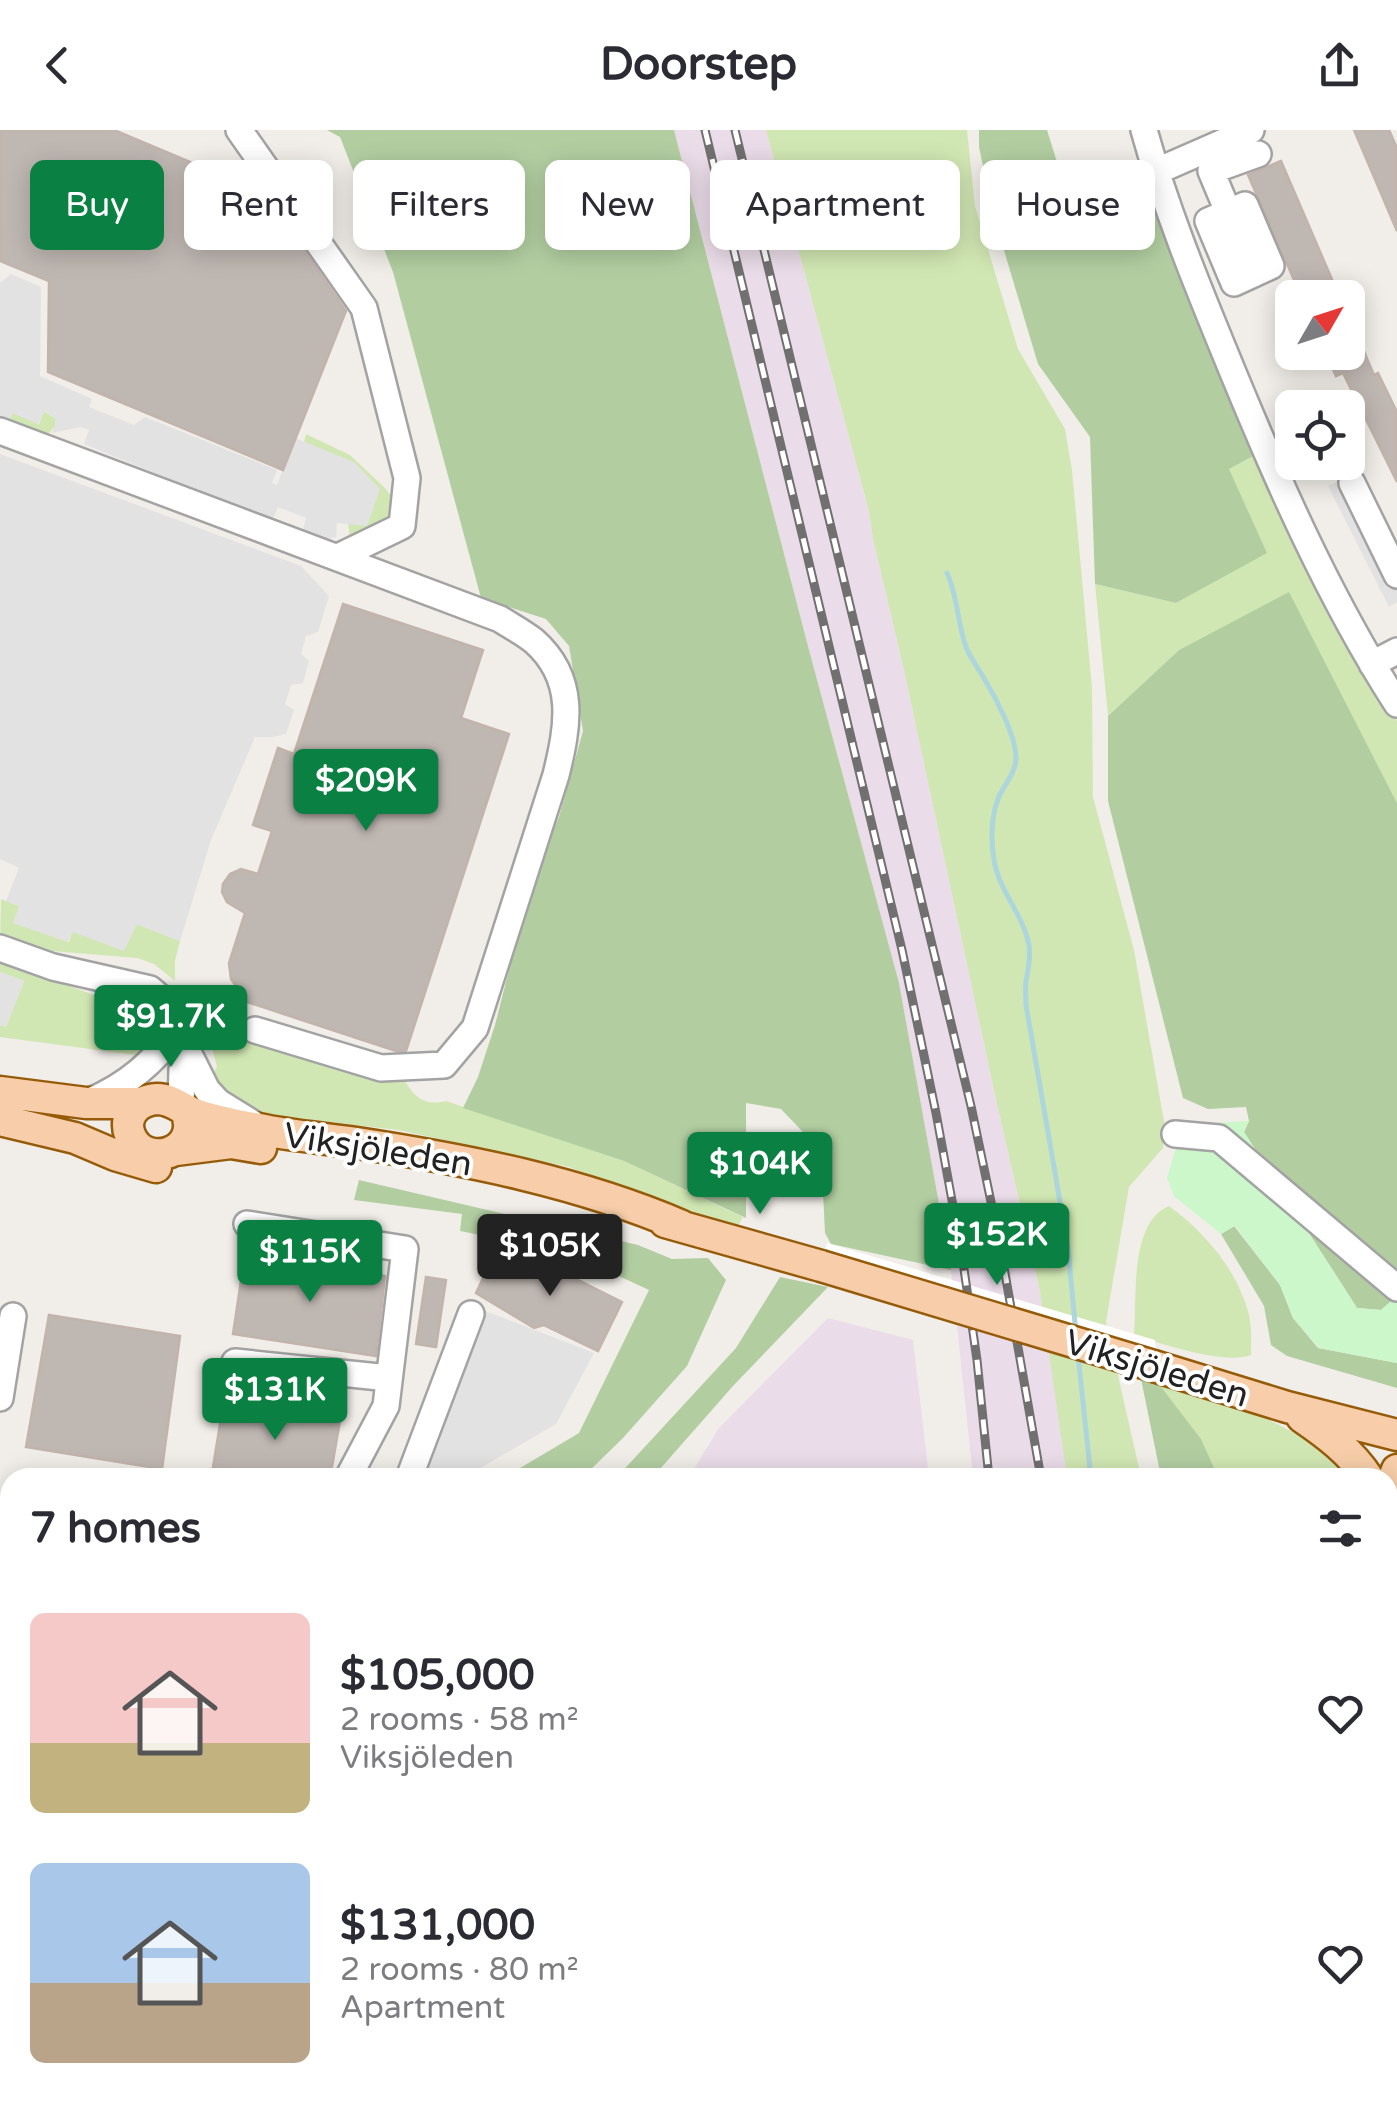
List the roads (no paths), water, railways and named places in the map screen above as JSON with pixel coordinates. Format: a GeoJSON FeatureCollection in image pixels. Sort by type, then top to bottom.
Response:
{"type":"FeatureCollection","features":[{"type":"Feature","properties":{"kind":"main road"},"geometry":{"type":"LineString","coordinates":[[0,1092],[86,1103],[164,1100],[184,1109],[190,1120],[188,1135],[176,1150],[158,1154],[78,1121],[0,1108]]}},
{"type":"Feature","properties":{"kind":"main road"},"geometry":{"type":"LineString","coordinates":[[137,1145],[128,1125],[132,1112],[144,1102]]}},
{"type":"Feature","properties":{"kind":"main road","name":"Viksjöleden"},"geometry":{"type":"LineString","coordinates":[[184,1109],[269,1141],[420,1153],[593,1193],[682,1226],[1287,1407],[1397,1435]]}},
{"type":"Feature","properties":{"kind":"main road","name":"Viksjöleden"},"geometry":{"type":"LineString","coordinates":[[0,1120],[75,1138],[152,1167],[186,1166],[269,1141]]}},
{"type":"Feature","properties":{"kind":"main road","name":"Viksjöleden"},"geometry":{"type":"LineString","coordinates":[[176,1150],[269,1141]]}},
{"type":"Feature","properties":{"kind":"main road","name":"Viksjöleden"},"geometry":{"type":"LineString","coordinates":[[1287,1407],[1342,1446],[1361,1468]]}},
{"type":"Feature","properties":{"kind":"street"},"geometry":{"type":"LineString","coordinates":[[239,130],[364,308],[407,478],[402,526],[338,557]]}},
{"type":"Feature","properties":{"kind":"street"},"geometry":{"type":"LineString","coordinates":[[1144,130],[1152,160]]}},
{"type":"Feature","properties":{"kind":"street"},"geometry":{"type":"LineString","coordinates":[[1254,142],[1207,161],[1155,172],[1251,418],[1315,556],[1397,704]]}},
{"type":"Feature","properties":{"kind":"street"},"geometry":{"type":"LineString","coordinates":[[1207,161],[1254,274]]}},
{"type":"Feature","properties":{"kind":"street"},"geometry":{"type":"LineString","coordinates":[[0,431],[500,619],[535,642],[558,671],[567,703],[566,734],[556,776],[475,1028],[444,1065],[381,1068],[255,1030]]}},
{"type":"Feature","properties":{"kind":"street"},"geometry":{"type":"LineString","coordinates":[[1352,484],[1397,575]]}},
{"type":"Feature","properties":{"kind":"street"},"geometry":{"type":"LineString","coordinates":[[1372,664],[1397,652]]}},
{"type":"Feature","properties":{"kind":"street"},"geometry":{"type":"LineString","coordinates":[[0,948],[54,967],[150,989],[170,1006],[182,1070],[184,1109]]}},
{"type":"Feature","properties":{"kind":"street"},"geometry":{"type":"LineString","coordinates":[[144,1102],[176,1042]]}},
{"type":"Feature","properties":{"kind":"street"},"geometry":{"type":"LineString","coordinates":[[86,1103],[128,1082],[176,1042]]}},
{"type":"Feature","properties":{"kind":"street"},"geometry":{"type":"LineString","coordinates":[[176,1042],[218,1102],[269,1141]]}},
{"type":"Feature","properties":{"kind":"street"},"geometry":{"type":"LineString","coordinates":[[1175,1134],[1219,1138],[1397,1288]]}},
{"type":"Feature","properties":{"kind":"street"},"geometry":{"type":"LineString","coordinates":[[247,1224],[405,1249],[386,1406],[353,1468]]}},
{"type":"Feature","properties":{"kind":"street"},"geometry":{"type":"LineString","coordinates":[[413,1468],[470,1314]]}},
{"type":"Feature","properties":{"kind":"street"},"geometry":{"type":"LineString","coordinates":[[0,1398],[13,1316]]}},
{"type":"Feature","properties":{"kind":"street"},"geometry":{"type":"LineString","coordinates":[[235,1362],[389,1378]]}},
{"type":"Feature","properties":{"kind":"waterway"},"geometry":{"type":"LineString","coordinates":[[947,573],[966,647],[1000,707],[1015,749],[1014,769],[994,814],[993,853],[1001,882],[1029,945],[1026,1005],[1068,1248],[1076,1334]]}},
{"type":"Feature","properties":{"kind":"waterway"},"geometry":{"type":"LineString","coordinates":[[1078,1355],[1090,1468]]}},
{"type":"Feature","properties":{"kind":"railway"},"geometry":{"type":"LineString","coordinates":[[705,130],[902,950],[962,1255],[988,1468]]}},
{"type":"Feature","properties":{"kind":"railway"},"geometry":{"type":"LineString","coordinates":[[735,130],[971,1106],[1039,1468]]}}]}
